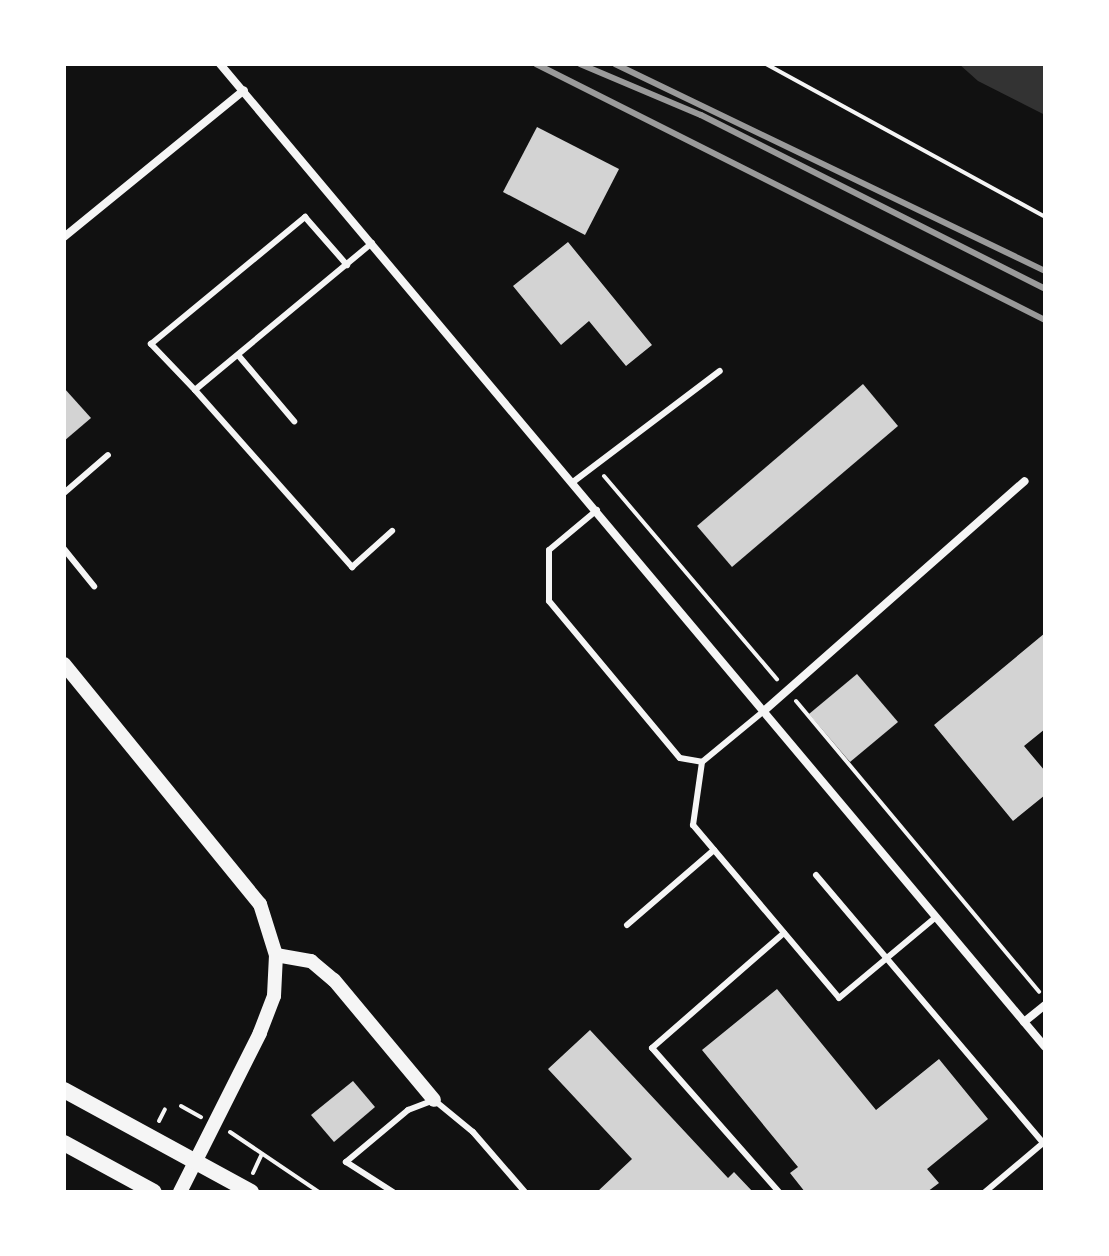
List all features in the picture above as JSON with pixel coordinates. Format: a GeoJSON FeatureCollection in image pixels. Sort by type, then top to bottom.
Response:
{"type":"FeatureCollection","features":[{"type":"Feature","properties":{"kind":"main road"},"geometry":{"type":"LineString","coordinates":[[64,1090],[251,1192]]}},
{"type":"Feature","properties":{"kind":"main road"},"geometry":{"type":"LineString","coordinates":[[64,1143],[154,1192]]}},
{"type":"Feature","properties":{"kind":"street"},"geometry":{"type":"LineString","coordinates":[[220,64],[1045,1047]]}},
{"type":"Feature","properties":{"kind":"street"},"geometry":{"type":"LineString","coordinates":[[64,237],[244,90]]}},
{"type":"Feature","properties":{"kind":"street"},"geometry":{"type":"LineString","coordinates":[[765,710],[1025,481]]}},
{"type":"Feature","properties":{"kind":"street"},"geometry":{"type":"LineString","coordinates":[[64,664],[260,904],[276,955],[274,996],[260,1033],[180,1192]]}},
{"type":"Feature","properties":{"kind":"street"},"geometry":{"type":"LineString","coordinates":[[276,955],[311,961],[334,980],[434,1100]]}},
{"type":"Feature","properties":{"kind":"street"},"geometry":{"type":"LineString","coordinates":[[1024,1022],[1045,1002]]}},
{"type":"Feature","properties":{"kind":"lane"},"geometry":{"type":"LineString","coordinates":[[347,265],[305,217],[151,344],[352,567],[392,531]]}},
{"type":"Feature","properties":{"kind":"lane"},"geometry":{"type":"LineString","coordinates":[[195,390],[372,243]]}},
{"type":"Feature","properties":{"kind":"lane"},"geometry":{"type":"LineString","coordinates":[[238,355],[294,421]]}},
{"type":"Feature","properties":{"kind":"lane"},"geometry":{"type":"LineString","coordinates":[[573,482],[720,371]]}},
{"type":"Feature","properties":{"kind":"lane"},"geometry":{"type":"LineString","coordinates":[[65,490],[108,455]]}},
{"type":"Feature","properties":{"kind":"lane"},"geometry":{"type":"LineString","coordinates":[[597,510],[549,550],[549,601],[680,758],[702,762]]}},
{"type":"Feature","properties":{"kind":"lane"},"geometry":{"type":"LineString","coordinates":[[64,549],[94,586]]}},
{"type":"Feature","properties":{"kind":"lane"},"geometry":{"type":"LineString","coordinates":[[765,710],[702,762],[693,825],[839,998],[936,917]]}},
{"type":"Feature","properties":{"kind":"lane"},"geometry":{"type":"LineString","coordinates":[[627,925],[714,850]]}},
{"type":"Feature","properties":{"kind":"lane"},"geometry":{"type":"LineString","coordinates":[[816,875],[1044,1144],[985,1192]]}},
{"type":"Feature","properties":{"kind":"lane"},"geometry":{"type":"LineString","coordinates":[[779,1192],[652,1048],[784,933]]}},
{"type":"Feature","properties":{"kind":"lane"},"geometry":{"type":"LineString","coordinates":[[393,1192],[346,1162],[408,1110],[434,1100],[525,1192]]}},
{"type":"Feature","properties":{"kind":"path"},"geometry":{"type":"LineString","coordinates":[[766,64],[1045,217]]}},
{"type":"Feature","properties":{"kind":"path"},"geometry":{"type":"LineString","coordinates":[[595,465],[787,690],[1045,1002]]}},
{"type":"Feature","properties":{"kind":"path"},"geometry":{"type":"LineString","coordinates":[[255,1145],[274,1168],[319,1192]]}},
{"type":"Feature","properties":{"kind":"shaded area"},"geometry":{"type":"Polygon","coordinates":[[[959,64],[1045,64],[1045,115],[978,81],[959,64]]]}},
{"type":"Feature","properties":{"kind":"building"},"geometry":{"type":"Polygon","coordinates":[[[537,127],[619,169],[585,235],[503,192],[537,127]]]}},
{"type":"Feature","properties":{"kind":"building"},"geometry":{"type":"Polygon","coordinates":[[[568,242],[652,345],[626,366],[589,321],[561,345],[513,286],[568,242]]]}},
{"type":"Feature","properties":{"kind":"building"},"geometry":{"type":"Polygon","coordinates":[[[863,384],[898,426],[732,567],[697,526],[863,384]]]}},
{"type":"Feature","properties":{"kind":"building"},"geometry":{"type":"Polygon","coordinates":[[[64,388],[91,418],[64,441],[64,388]]]}},
{"type":"Feature","properties":{"kind":"building"},"geometry":{"type":"Polygon","coordinates":[[[1045,633],[1045,729],[1024,746],[1045,771],[1045,795],[1013,821],[934,725],[1045,633]]]}},
{"type":"Feature","properties":{"kind":"building"},"geometry":{"type":"Polygon","coordinates":[[[857,674],[898,722],[850,762],[809,714],[857,674]]]}},
{"type":"Feature","properties":{"kind":"building"},"geometry":{"type":"Polygon","coordinates":[[[777,989],[876,1110],[939,1059],[988,1119],[927,1169],[939,1183],[927,1192],[805,1192],[790,1173],[798,1167],[702,1050],[777,989]]]}},
{"type":"Feature","properties":{"kind":"building"},"geometry":{"type":"Polygon","coordinates":[[[590,1030],[728,1178],[734,1172],[753,1192],[597,1192],[632,1159],[548,1069],[590,1030]]]}},
{"type":"Feature","properties":{"kind":"building"},"geometry":{"type":"Polygon","coordinates":[[[353,1081],[375,1107],[334,1142],[311,1115],[353,1081]]]}},
{"type":"Feature","properties":{"kind":"railway"},"geometry":{"type":"LineString","coordinates":[[536,64],[1045,320]]}},
{"type":"Feature","properties":{"kind":"railway"},"geometry":{"type":"LineString","coordinates":[[580,64],[701,115],[1045,289]]}},
{"type":"Feature","properties":{"kind":"railway"},"geometry":{"type":"LineString","coordinates":[[615,64],[1045,271]]}}]}
